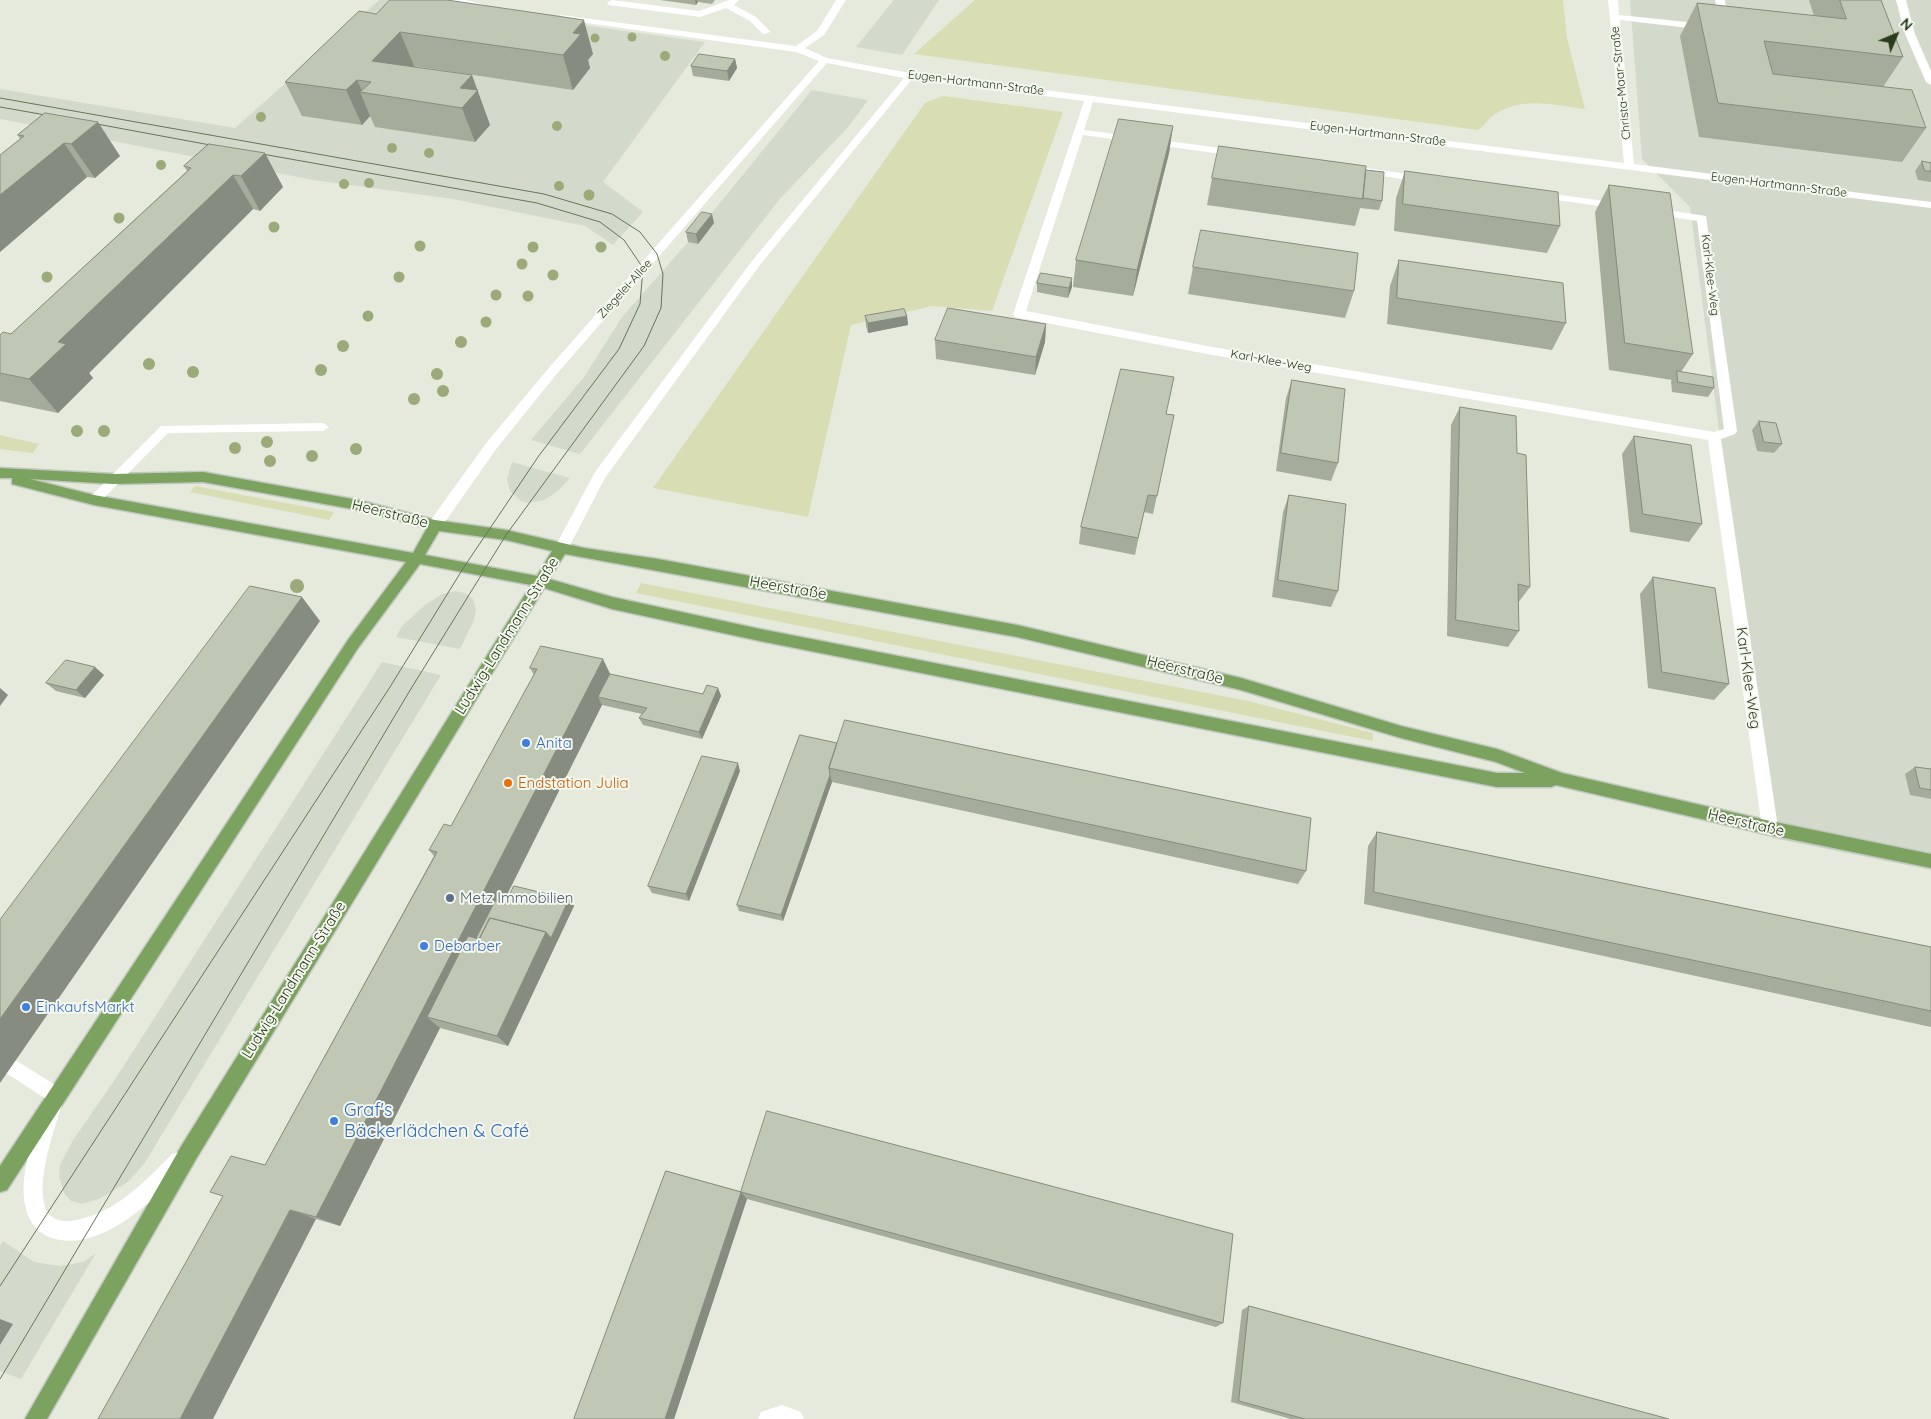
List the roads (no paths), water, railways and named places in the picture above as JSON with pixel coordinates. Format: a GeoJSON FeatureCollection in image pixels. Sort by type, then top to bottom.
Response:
{"type":"FeatureCollection","features":[{"type":"Feature","properties":{"kind":"main road","name":"Heerstraße"},"geometry":{"type":"LineString","coordinates":[[0,475],[94,500],[485,570],[541,582],[612,603],[760,635],[1497,780],[1562,780]]}},
{"type":"Feature","properties":{"kind":"main road","name":"Heerstraße"},"geometry":{"type":"LineString","coordinates":[[0,475],[113,479],[203,477],[358,505],[435,525],[506,535],[1017,631],[1241,684],[1401,732],[1497,756],[1562,780],[1770,828],[1931,861]]}},
{"type":"Feature","properties":{"kind":"main road"},"geometry":{"type":"LineString","coordinates":[[0,1183],[353,644],[416,559],[435,525]]}},
{"type":"Feature","properties":{"kind":"main road","name":"Ludwig-Landmann-Straße"},"geometry":{"type":"LineString","coordinates":[[35,1419],[188,1152],[562,547]]}},
{"type":"Feature","properties":{"kind":"street"},"geometry":{"type":"LineString","coordinates":[[451,0],[496,8]]}},
{"type":"Feature","properties":{"kind":"street"},"geometry":{"type":"LineString","coordinates":[[798,49],[821,33],[841,0]]}},
{"type":"Feature","properties":{"kind":"street","name":"Christa-Maar-Straße"},"geometry":{"type":"LineString","coordinates":[[1613,0],[1629,166]]}},
{"type":"Feature","properties":{"kind":"street"},"geometry":{"type":"LineString","coordinates":[[1615,17],[1726,29],[1720,0]]}},
{"type":"Feature","properties":{"kind":"street"},"geometry":{"type":"LineString","coordinates":[[1901,0],[1910,34],[1931,82]]}},
{"type":"Feature","properties":{"kind":"street"},"geometry":{"type":"LineString","coordinates":[[610,5],[700,14],[731,2],[766,32]]}},
{"type":"Feature","properties":{"kind":"street","name":"Eugen-Hartmann-Straße"},"geometry":{"type":"LineString","coordinates":[[553,16],[798,49],[825,60],[910,76],[1090,97],[1931,205]]}},
{"type":"Feature","properties":{"kind":"street","name":"Ziegelei-Allee"},"geometry":{"type":"LineString","coordinates":[[435,525],[492,444],[551,373],[825,60]]}},
{"type":"Feature","properties":{"kind":"street"},"geometry":{"type":"LineString","coordinates":[[562,547],[600,475],[745,279],[910,76]]}},
{"type":"Feature","properties":{"kind":"street","name":"Karl-Klee-Weg"},"geometry":{"type":"LineString","coordinates":[[1090,97],[1019,314],[1207,350],[1714,437],[1731,431],[1702,218],[1525,193]]}},
{"type":"Feature","properties":{"kind":"street"},"geometry":{"type":"LineString","coordinates":[[1080,132],[1248,155]]}},
{"type":"Feature","properties":{"kind":"street"},"geometry":{"type":"LineString","coordinates":[[1357,170],[1436,181]]}},
{"type":"Feature","properties":{"kind":"street"},"geometry":{"type":"LineString","coordinates":[[94,500],[165,429],[323,427]]}},
{"type":"Feature","properties":{"kind":"street","name":"Karl-Klee-Weg"},"geometry":{"type":"LineString","coordinates":[[1714,437],[1770,828]]}},
{"type":"Feature","properties":{"kind":"street"},"geometry":{"type":"LineString","coordinates":[[12,1066],[56,1095],[37,1164],[34,1190],[36,1210],[43,1223],[58,1231],[75,1231],[111,1219],[141,1198],[188,1152]]}},
{"type":"Feature","properties":{"kind":"street"},"geometry":{"type":"LineString","coordinates":[[768,1419],[782,1415],[794,1419]]}},
{"type":"Feature","properties":{"kind":"tram line"},"geometry":{"type":"LineString","coordinates":[[0,98],[544,194],[612,214],[640,232],[657,254],[663,274],[661,308],[644,346],[506,535],[409,692],[0,1379]]}},
{"type":"Feature","properties":{"kind":"tram line"},"geometry":{"type":"LineString","coordinates":[[0,107],[57,117]]}},
{"type":"Feature","properties":{"kind":"tram line"},"geometry":{"type":"LineString","coordinates":[[86,122],[221,147]]}},
{"type":"Feature","properties":{"kind":"tram line"},"geometry":{"type":"LineString","coordinates":[[0,1286],[390,687],[464,567],[538,457],[619,349],[640,304],[643,268],[624,240],[600,222],[537,203],[251,152]]}},
{"type":"Feature","properties":{"kind":"place","name":"Anita"},"geometry":{"type":"Point","coordinates":[526,743]}},
{"type":"Feature","properties":{"kind":"place","name":"Endstation Julia"},"geometry":{"type":"Point","coordinates":[508,783]}},
{"type":"Feature","properties":{"kind":"place","name":"Metz Immobilien"},"geometry":{"type":"Point","coordinates":[450,898]}},
{"type":"Feature","properties":{"kind":"place","name":"Debarber"},"geometry":{"type":"Point","coordinates":[424,946]}},
{"type":"Feature","properties":{"kind":"place","name":"EinkaufsMarkt"},"geometry":{"type":"Point","coordinates":[26,1007]}},
{"type":"Feature","properties":{"kind":"place","name":"Graf's Bäckerlädchen & Café"},"geometry":{"type":"Point","coordinates":[334,1121]}}]}
